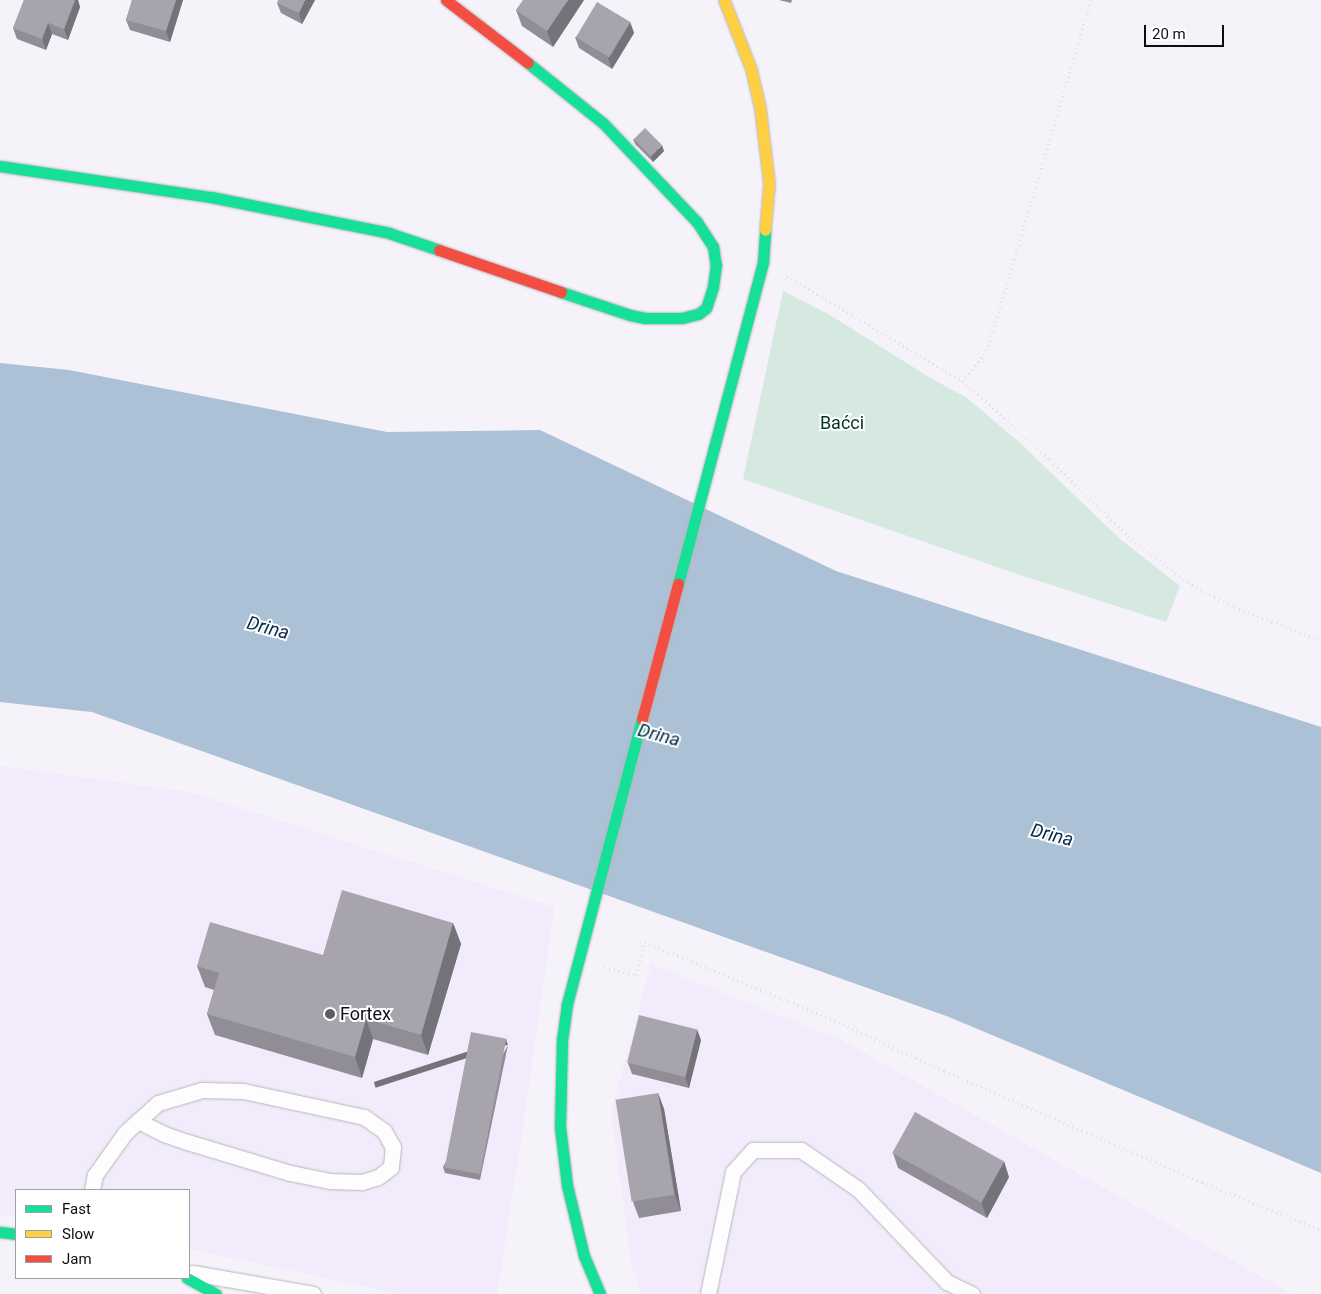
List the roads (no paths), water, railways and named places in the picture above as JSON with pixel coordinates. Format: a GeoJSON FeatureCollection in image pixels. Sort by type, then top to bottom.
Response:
{"type":"FeatureCollection","features":[{"type":"Feature","properties":{"kind":"main road"},"geometry":{"type":"LineString","coordinates":[[0,166],[211,197],[389,233],[630,315],[645,318],[682,318],[698,314],[706,308],[713,287],[716,265],[713,246],[697,222],[604,123],[477,22],[446,0]]}},
{"type":"Feature","properties":{"kind":"main road"},"geometry":{"type":"LineString","coordinates":[[600,1294],[584,1256],[567,1185],[560,1127],[562,1040],[577,960],[763,262],[769,184],[760,108],[751,69],[724,0]]}},
{"type":"Feature","properties":{"kind":"main road"},"geometry":{"type":"LineString","coordinates":[[0,1232],[15,1234]]}},
{"type":"Feature","properties":{"kind":"main road"},"geometry":{"type":"LineString","coordinates":[[189,1279],[216,1294]]}},
{"type":"Feature","properties":{"kind":"lane"},"geometry":{"type":"LineString","coordinates":[[92,1189],[95,1175],[125,1133],[138,1121],[158,1103],[202,1090],[243,1091],[364,1117],[384,1130],[394,1147],[390,1167],[378,1177],[362,1182],[330,1181],[290,1173],[187,1142],[164,1134],[138,1121]]}},
{"type":"Feature","properties":{"kind":"lane"},"geometry":{"type":"LineString","coordinates":[[708,1294],[733,1172],[753,1150],[801,1150],[858,1189],[947,1282],[972,1294]]}},
{"type":"Feature","properties":{"kind":"lane"},"geometry":{"type":"LineString","coordinates":[[190,1272],[312,1294]]}},
{"type":"Feature","properties":{"kind":"water","name":"Drina"},"geometry":{"type":"Polygon","coordinates":[[[0,363],[69,370],[387,432],[540,430],[836,571],[1321,727],[1321,1173],[949,1017],[92,712],[0,702],[0,363]]]}},
{"type":"Feature","properties":{"kind":"place","name":"Fortex"},"geometry":{"type":"Point","coordinates":[330,1014]}},
{"type":"Feature","properties":{"kind":"park label","name":"Baćci"},"geometry":{"type":"Point","coordinates":[842,423]}}]}
